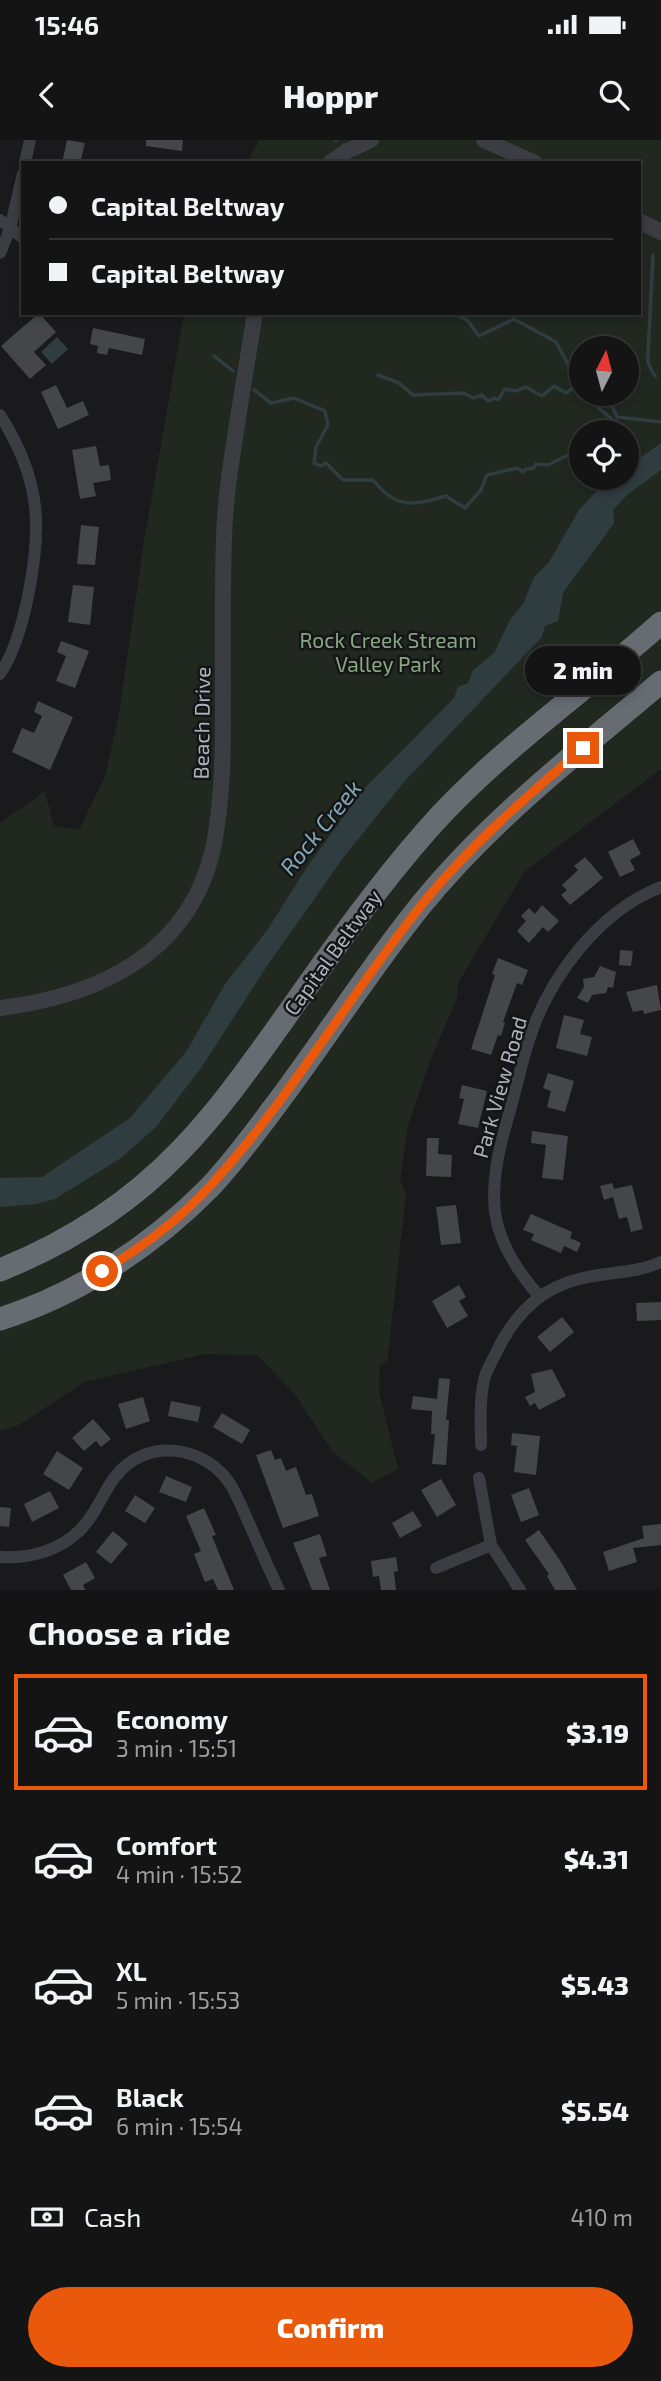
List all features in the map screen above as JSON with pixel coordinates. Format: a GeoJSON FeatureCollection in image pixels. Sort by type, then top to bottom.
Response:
{"type":"FeatureCollection","features":[{"type":"Feature","properties":{"kind":"highway","name":"Capital Beltway"},"geometry":{"type":"LineString","coordinates":[[0,1270],[47,1250],[100,1218],[136,1191],[178,1153],[212,1116],[388,875],[430,826],[516,745],[661,623]]}},
{"type":"Feature","properties":{"kind":"highway","name":"Capital Beltway"},"geometry":{"type":"LineString","coordinates":[[0,1319],[64,1294],[122,1260],[164,1228],[209,1188],[246,1145],[386,951],[458,863],[503,818],[661,682]]}},
{"type":"Feature","properties":{"kind":"street"},"geometry":{"type":"LineString","coordinates":[[25,161],[30,140]]}},
{"type":"Feature","properties":{"kind":"street"},"geometry":{"type":"LineString","coordinates":[[333,161],[371,140]]}},
{"type":"Feature","properties":{"kind":"street"},"geometry":{"type":"LineString","coordinates":[[484,140],[531,161]]}},
{"type":"Feature","properties":{"kind":"street"},"geometry":{"type":"LineString","coordinates":[[0,253],[5,225],[21,180]]}},
{"type":"Feature","properties":{"kind":"street"},"geometry":{"type":"LineString","coordinates":[[641,222],[661,232]]}},
{"type":"Feature","properties":{"kind":"street"},"geometry":{"type":"LineString","coordinates":[[5,225],[21,237]]}},
{"type":"Feature","properties":{"kind":"street","name":"Beach Drive"},"geometry":{"type":"LineString","coordinates":[[0,1008],[67,995],[127,970],[151,953],[169,934],[187,911],[203,879],[213,846],[222,783],[224,536],[232,460],[255,315]]}},
{"type":"Feature","properties":{"kind":"street"},"geometry":{"type":"LineString","coordinates":[[0,415],[15,438],[26,467],[35,507],[33,556],[25,608],[19,634],[0,674]]}},
{"type":"Feature","properties":{"kind":"street","name":"Park View Road"},"geometry":{"type":"LineString","coordinates":[[539,1296],[524,1279],[507,1250],[495,1214],[495,1174],[529,1039],[565,968],[585,943],[624,906],[640,895],[661,887]]}},
{"type":"Feature","properties":{"kind":"street"},"geometry":{"type":"LineString","coordinates":[[481,1445],[481,1403],[485,1375],[507,1330],[523,1310],[539,1296],[573,1280],[645,1269],[661,1262]]}},
{"type":"Feature","properties":{"kind":"street"},"geometry":{"type":"LineString","coordinates":[[0,1556],[12,1558],[37,1554],[60,1545],[79,1531],[93,1514],[116,1476],[134,1460],[169,1450],[195,1454],[219,1470],[233,1488],[279,1590]]}},
{"type":"Feature","properties":{"kind":"street"},"geometry":{"type":"LineString","coordinates":[[479,1478],[491,1545],[520,1590]]}},
{"type":"Feature","properties":{"kind":"street"},"geometry":{"type":"LineString","coordinates":[[436,1568],[491,1545]]}},
{"type":"Feature","properties":{"kind":"green space","name":"Rock Creek Stream Valley Park"},"geometry":{"type":"Polygon","coordinates":[[[259,140],[661,140],[661,769],[525,871],[458,983],[457,998],[429,1064],[408,1126],[400,1180],[406,1194],[387,1363],[380,1363],[379,1392],[398,1469],[372,1483],[333,1452],[296,1396],[257,1355],[205,1354],[85,1382],[17,1426],[0,1431],[0,823],[45,791],[54,826],[79,830],[105,776],[119,713],[144,541],[184,315],[641,315],[641,161],[248,161],[259,140]]]}},
{"type":"Feature","properties":{"kind":"shaded area"},"geometry":{"type":"Polygon","coordinates":[[[57,337],[68,349],[52,364],[41,352],[57,337]]]}},
{"type":"Feature","properties":{"kind":"shaded area","name":"Rock Creek"},"geometry":{"type":"Polygon","coordinates":[[[661,443],[661,470],[639,486],[639,459],[661,443]]]}},
{"type":"Feature","properties":{"kind":"shaded area","name":"Rock Creek"},"geometry":{"type":"Polygon","coordinates":[[[598,490],[634,490],[613,510],[614,523],[563,593],[558,621],[545,626],[542,637],[404,782],[343,858],[267,966],[201,1068],[156,1127],[121,1158],[55,1199],[36,1204],[0,1207],[0,1178],[42,1177],[130,1118],[186,1052],[225,984],[268,929],[305,870],[362,791],[454,698],[458,687],[468,683],[473,670],[494,653],[510,620],[523,604],[534,577],[549,562],[579,510],[598,490]]]}},
{"type":"Feature","properties":{"kind":"building"},"geometry":{"type":"Polygon","coordinates":[[[67,140],[85,143],[80,161],[62,161],[67,140]]]}},
{"type":"Feature","properties":{"kind":"building"},"geometry":{"type":"Polygon","coordinates":[[[146,140],[183,140],[182,151],[146,146],[146,140]]]}},
{"type":"Feature","properties":{"kind":"building"},"geometry":{"type":"Polygon","coordinates":[[[37,315],[41,315],[56,332],[34,352],[46,365],[30,379],[1,346],[37,315]]]}},
{"type":"Feature","properties":{"kind":"building"},"geometry":{"type":"Polygon","coordinates":[[[93,328],[145,339],[142,355],[109,348],[107,355],[97,353],[98,346],[90,344],[93,328]]]}},
{"type":"Feature","properties":{"kind":"building"},"geometry":{"type":"Polygon","coordinates":[[[56,385],[67,408],[83,401],[89,415],[58,429],[41,392],[56,385]]]}},
{"type":"Feature","properties":{"kind":"building"},"geometry":{"type":"Polygon","coordinates":[[[96,446],[100,466],[109,465],[111,480],[93,483],[96,496],[80,499],[72,450],[96,446]]]}},
{"type":"Feature","properties":{"kind":"building"},"geometry":{"type":"Polygon","coordinates":[[[81,525],[99,527],[95,565],[77,564],[81,525]]]}},
{"type":"Feature","properties":{"kind":"building"},"geometry":{"type":"Polygon","coordinates":[[[73,585],[94,587],[90,625],[68,622],[73,585]]]}},
{"type":"Feature","properties":{"kind":"building"},"geometry":{"type":"Polygon","coordinates":[[[61,641],[89,651],[75,688],[56,681],[66,656],[57,652],[61,641]]]}},
{"type":"Feature","properties":{"kind":"building"},"geometry":{"type":"Polygon","coordinates":[[[38,701],[73,717],[50,770],[12,752],[22,728],[34,733],[42,716],[34,712],[38,701]]]}},
{"type":"Feature","properties":{"kind":"building"},"geometry":{"type":"Polygon","coordinates":[[[633,839],[641,854],[630,860],[635,870],[620,877],[608,852],[633,839]]]}},
{"type":"Feature","properties":{"kind":"building"},"geometry":{"type":"Polygon","coordinates":[[[585,857],[603,878],[570,905],[561,895],[567,890],[562,885],[578,870],[574,866],[585,857]]]}},
{"type":"Feature","properties":{"kind":"building"},"geometry":{"type":"Polygon","coordinates":[[[542,905],[559,921],[548,932],[543,927],[529,943],[517,931],[526,921],[521,916],[529,908],[535,914],[542,905]]]}},
{"type":"Feature","properties":{"kind":"building"},"geometry":{"type":"Polygon","coordinates":[[[620,950],[633,951],[631,966],[619,965],[620,950]]]}},
{"type":"Feature","properties":{"kind":"building"},"geometry":{"type":"Polygon","coordinates":[[[498,958],[528,970],[522,985],[517,983],[503,1022],[505,1023],[501,1036],[498,1035],[491,1055],[471,1049],[498,958]]]}},
{"type":"Feature","properties":{"kind":"building"},"geometry":{"type":"Polygon","coordinates":[[[600,966],[616,972],[613,988],[608,987],[606,993],[592,995],[588,1003],[577,998],[584,987],[583,979],[594,977],[600,966]]]}},
{"type":"Feature","properties":{"kind":"building"},"geometry":{"type":"Polygon","coordinates":[[[657,985],[661,1010],[644,1014],[643,1010],[633,1012],[626,992],[657,985]]]}},
{"type":"Feature","properties":{"kind":"building"},"geometry":{"type":"Polygon","coordinates":[[[564,1015],[584,1020],[580,1034],[592,1037],[587,1056],[556,1048],[564,1015]]]}},
{"type":"Feature","properties":{"kind":"building"},"geometry":{"type":"Polygon","coordinates":[[[548,1073],[574,1081],[565,1112],[547,1107],[551,1091],[543,1088],[548,1073]]]}},
{"type":"Feature","properties":{"kind":"building"},"geometry":{"type":"Polygon","coordinates":[[[462,1085],[487,1091],[478,1128],[458,1124],[464,1099],[459,1098],[462,1085]]]}},
{"type":"Feature","properties":{"kind":"building"},"geometry":{"type":"Polygon","coordinates":[[[532,1131],[568,1136],[563,1180],[542,1178],[546,1145],[531,1143],[532,1131]]]}},
{"type":"Feature","properties":{"kind":"building"},"geometry":{"type":"Polygon","coordinates":[[[427,1138],[439,1138],[438,1154],[452,1155],[451,1177],[426,1176],[427,1138]]]}},
{"type":"Feature","properties":{"kind":"building"},"geometry":{"type":"Polygon","coordinates":[[[612,1183],[614,1189],[632,1185],[643,1229],[631,1232],[627,1217],[619,1219],[613,1197],[604,1200],[600,1186],[612,1183]]]}},
{"type":"Feature","properties":{"kind":"building"},"geometry":{"type":"Polygon","coordinates":[[[456,1205],[461,1243],[441,1245],[436,1207],[456,1205]]]}},
{"type":"Feature","properties":{"kind":"building"},"geometry":{"type":"Polygon","coordinates":[[[531,1214],[572,1232],[570,1238],[581,1243],[577,1252],[564,1246],[561,1253],[531,1240],[534,1234],[523,1230],[531,1214]]]}},
{"type":"Feature","properties":{"kind":"building"},"geometry":{"type":"Polygon","coordinates":[[[459,1285],[466,1297],[459,1301],[468,1316],[447,1328],[432,1301],[459,1285]]]}},
{"type":"Feature","properties":{"kind":"building"},"geometry":{"type":"Polygon","coordinates":[[[661,1302],[661,1320],[637,1321],[636,1303],[661,1302]]]}},
{"type":"Feature","properties":{"kind":"building"},"geometry":{"type":"Polygon","coordinates":[[[562,1317],[574,1332],[550,1352],[537,1337],[562,1317]]]}},
{"type":"Feature","properties":{"kind":"building"},"geometry":{"type":"Polygon","coordinates":[[[552,1369],[566,1396],[539,1410],[535,1403],[530,1406],[525,1397],[535,1392],[531,1374],[552,1369]]]}},
{"type":"Feature","properties":{"kind":"building"},"geometry":{"type":"Polygon","coordinates":[[[439,1378],[450,1379],[446,1465],[432,1464],[435,1434],[431,1434],[432,1411],[411,1409],[413,1396],[437,1399],[439,1378]]]}},
{"type":"Feature","properties":{"kind":"building"},"geometry":{"type":"Polygon","coordinates":[[[143,1397],[150,1421],[126,1429],[118,1404],[143,1397]]]}},
{"type":"Feature","properties":{"kind":"building"},"geometry":{"type":"Polygon","coordinates":[[[171,1401],[201,1407],[198,1422],[168,1416],[171,1401]]]}},
{"type":"Feature","properties":{"kind":"building"},"geometry":{"type":"Polygon","coordinates":[[[222,1413],[250,1430],[242,1444],[213,1427],[222,1413]]]}},
{"type":"Feature","properties":{"kind":"building"},"geometry":{"type":"Polygon","coordinates":[[[93,1419],[111,1439],[101,1447],[96,1441],[84,1451],[72,1438],[93,1419]]]}},
{"type":"Feature","properties":{"kind":"building"},"geometry":{"type":"Polygon","coordinates":[[[512,1433],[540,1436],[536,1475],[514,1472],[517,1446],[511,1445],[512,1433]]]}},
{"type":"Feature","properties":{"kind":"building"},"geometry":{"type":"Polygon","coordinates":[[[271,1450],[275,1460],[281,1458],[286,1471],[296,1467],[306,1495],[312,1494],[319,1516],[283,1528],[256,1455],[271,1450]]]}},
{"type":"Feature","properties":{"kind":"building"},"geometry":{"type":"Polygon","coordinates":[[[57,1451],[83,1468],[69,1490],[43,1474],[57,1451]]]}},
{"type":"Feature","properties":{"kind":"building"},"geometry":{"type":"Polygon","coordinates":[[[166,1476],[192,1487],[186,1502],[159,1492],[166,1476]]]}},
{"type":"Feature","properties":{"kind":"building"},"geometry":{"type":"Polygon","coordinates":[[[441,1479],[456,1505],[437,1517],[421,1490],[441,1479]]]}},
{"type":"Feature","properties":{"kind":"building"},"geometry":{"type":"Polygon","coordinates":[[[529,1488],[539,1515],[521,1522],[511,1495],[529,1488]]]}},
{"type":"Feature","properties":{"kind":"building"},"geometry":{"type":"Polygon","coordinates":[[[50,1491],[59,1508],[32,1522],[24,1504],[50,1491]]]}},
{"type":"Feature","properties":{"kind":"building"},"geometry":{"type":"Polygon","coordinates":[[[135,1495],[155,1508],[145,1523],[125,1511],[135,1495]]]}},
{"type":"Feature","properties":{"kind":"building"},"geometry":{"type":"Polygon","coordinates":[[[0,1507],[11,1508],[9,1527],[0,1526],[0,1507]]]}},
{"type":"Feature","properties":{"kind":"building"},"geometry":{"type":"Polygon","coordinates":[[[204,1508],[216,1535],[212,1536],[234,1590],[218,1590],[213,1579],[205,1582],[194,1554],[201,1551],[186,1516],[204,1508]]]}},
{"type":"Feature","properties":{"kind":"building"},"geometry":{"type":"Polygon","coordinates":[[[413,1511],[422,1526],[400,1538],[392,1523],[413,1511]]]}},
{"type":"Feature","properties":{"kind":"building"},"geometry":{"type":"Polygon","coordinates":[[[661,1524],[661,1545],[633,1548],[637,1562],[609,1571],[603,1552],[644,1538],[642,1526],[661,1524]]]}},
{"type":"Feature","properties":{"kind":"building"},"geometry":{"type":"Polygon","coordinates":[[[539,1530],[577,1590],[555,1590],[547,1576],[549,1574],[525,1540],[539,1530]]]}},
{"type":"Feature","properties":{"kind":"building"},"geometry":{"type":"Polygon","coordinates":[[[113,1531],[128,1544],[111,1564],[96,1552],[113,1531]]]}},
{"type":"Feature","properties":{"kind":"building"},"geometry":{"type":"Polygon","coordinates":[[[320,1534],[327,1556],[319,1558],[330,1590],[312,1590],[293,1543],[320,1534]]]}},
{"type":"Feature","properties":{"kind":"building"},"geometry":{"type":"Polygon","coordinates":[[[396,1557],[396,1590],[381,1590],[379,1576],[373,1577],[371,1561],[396,1557]]]}},
{"type":"Feature","properties":{"kind":"building"},"geometry":{"type":"Polygon","coordinates":[[[86,1562],[95,1578],[83,1585],[85,1590],[71,1590],[63,1575],[86,1562]]]}},
{"type":"Feature","properties":{"kind":"waterway"},"geometry":{"type":"LineString","coordinates":[[653,255],[648,363],[655,376]]}},
{"type":"Feature","properties":{"kind":"waterway"},"geometry":{"type":"LineString","coordinates":[[458,315],[468,321],[479,336],[514,319],[556,342],[569,366]]}},
{"type":"Feature","properties":{"kind":"waterway"},"geometry":{"type":"LineString","coordinates":[[214,356],[233,371]]}},
{"type":"Feature","properties":{"kind":"waterway"},"geometry":{"type":"LineString","coordinates":[[378,375],[399,383],[413,395],[464,393],[473,398],[482,395],[488,401],[494,398],[498,400],[505,389],[516,391],[526,387],[542,396],[554,386],[566,393],[575,386],[581,398],[595,405],[613,420]]}},
{"type":"Feature","properties":{"kind":"waterway"},"geometry":{"type":"LineString","coordinates":[[254,390],[271,403],[294,398],[325,411],[328,425],[316,447],[314,463],[321,466],[326,463],[343,480],[373,480],[389,496],[406,503],[424,502],[446,496],[465,508],[481,490],[487,475],[517,468],[523,472],[534,468],[536,464],[548,465],[569,455]]}},
{"type":"Feature","properties":{"kind":"waterway"},"geometry":{"type":"LineString","coordinates":[[612,406],[617,417],[661,422]]}},
{"type":"Feature","properties":{"kind":"route"},"geometry":{"type":"LineString","coordinates":[[102,1271],[122,1260],[164,1228],[209,1188],[285,1093],[421,905],[503,818],[583,748]]}}]}
